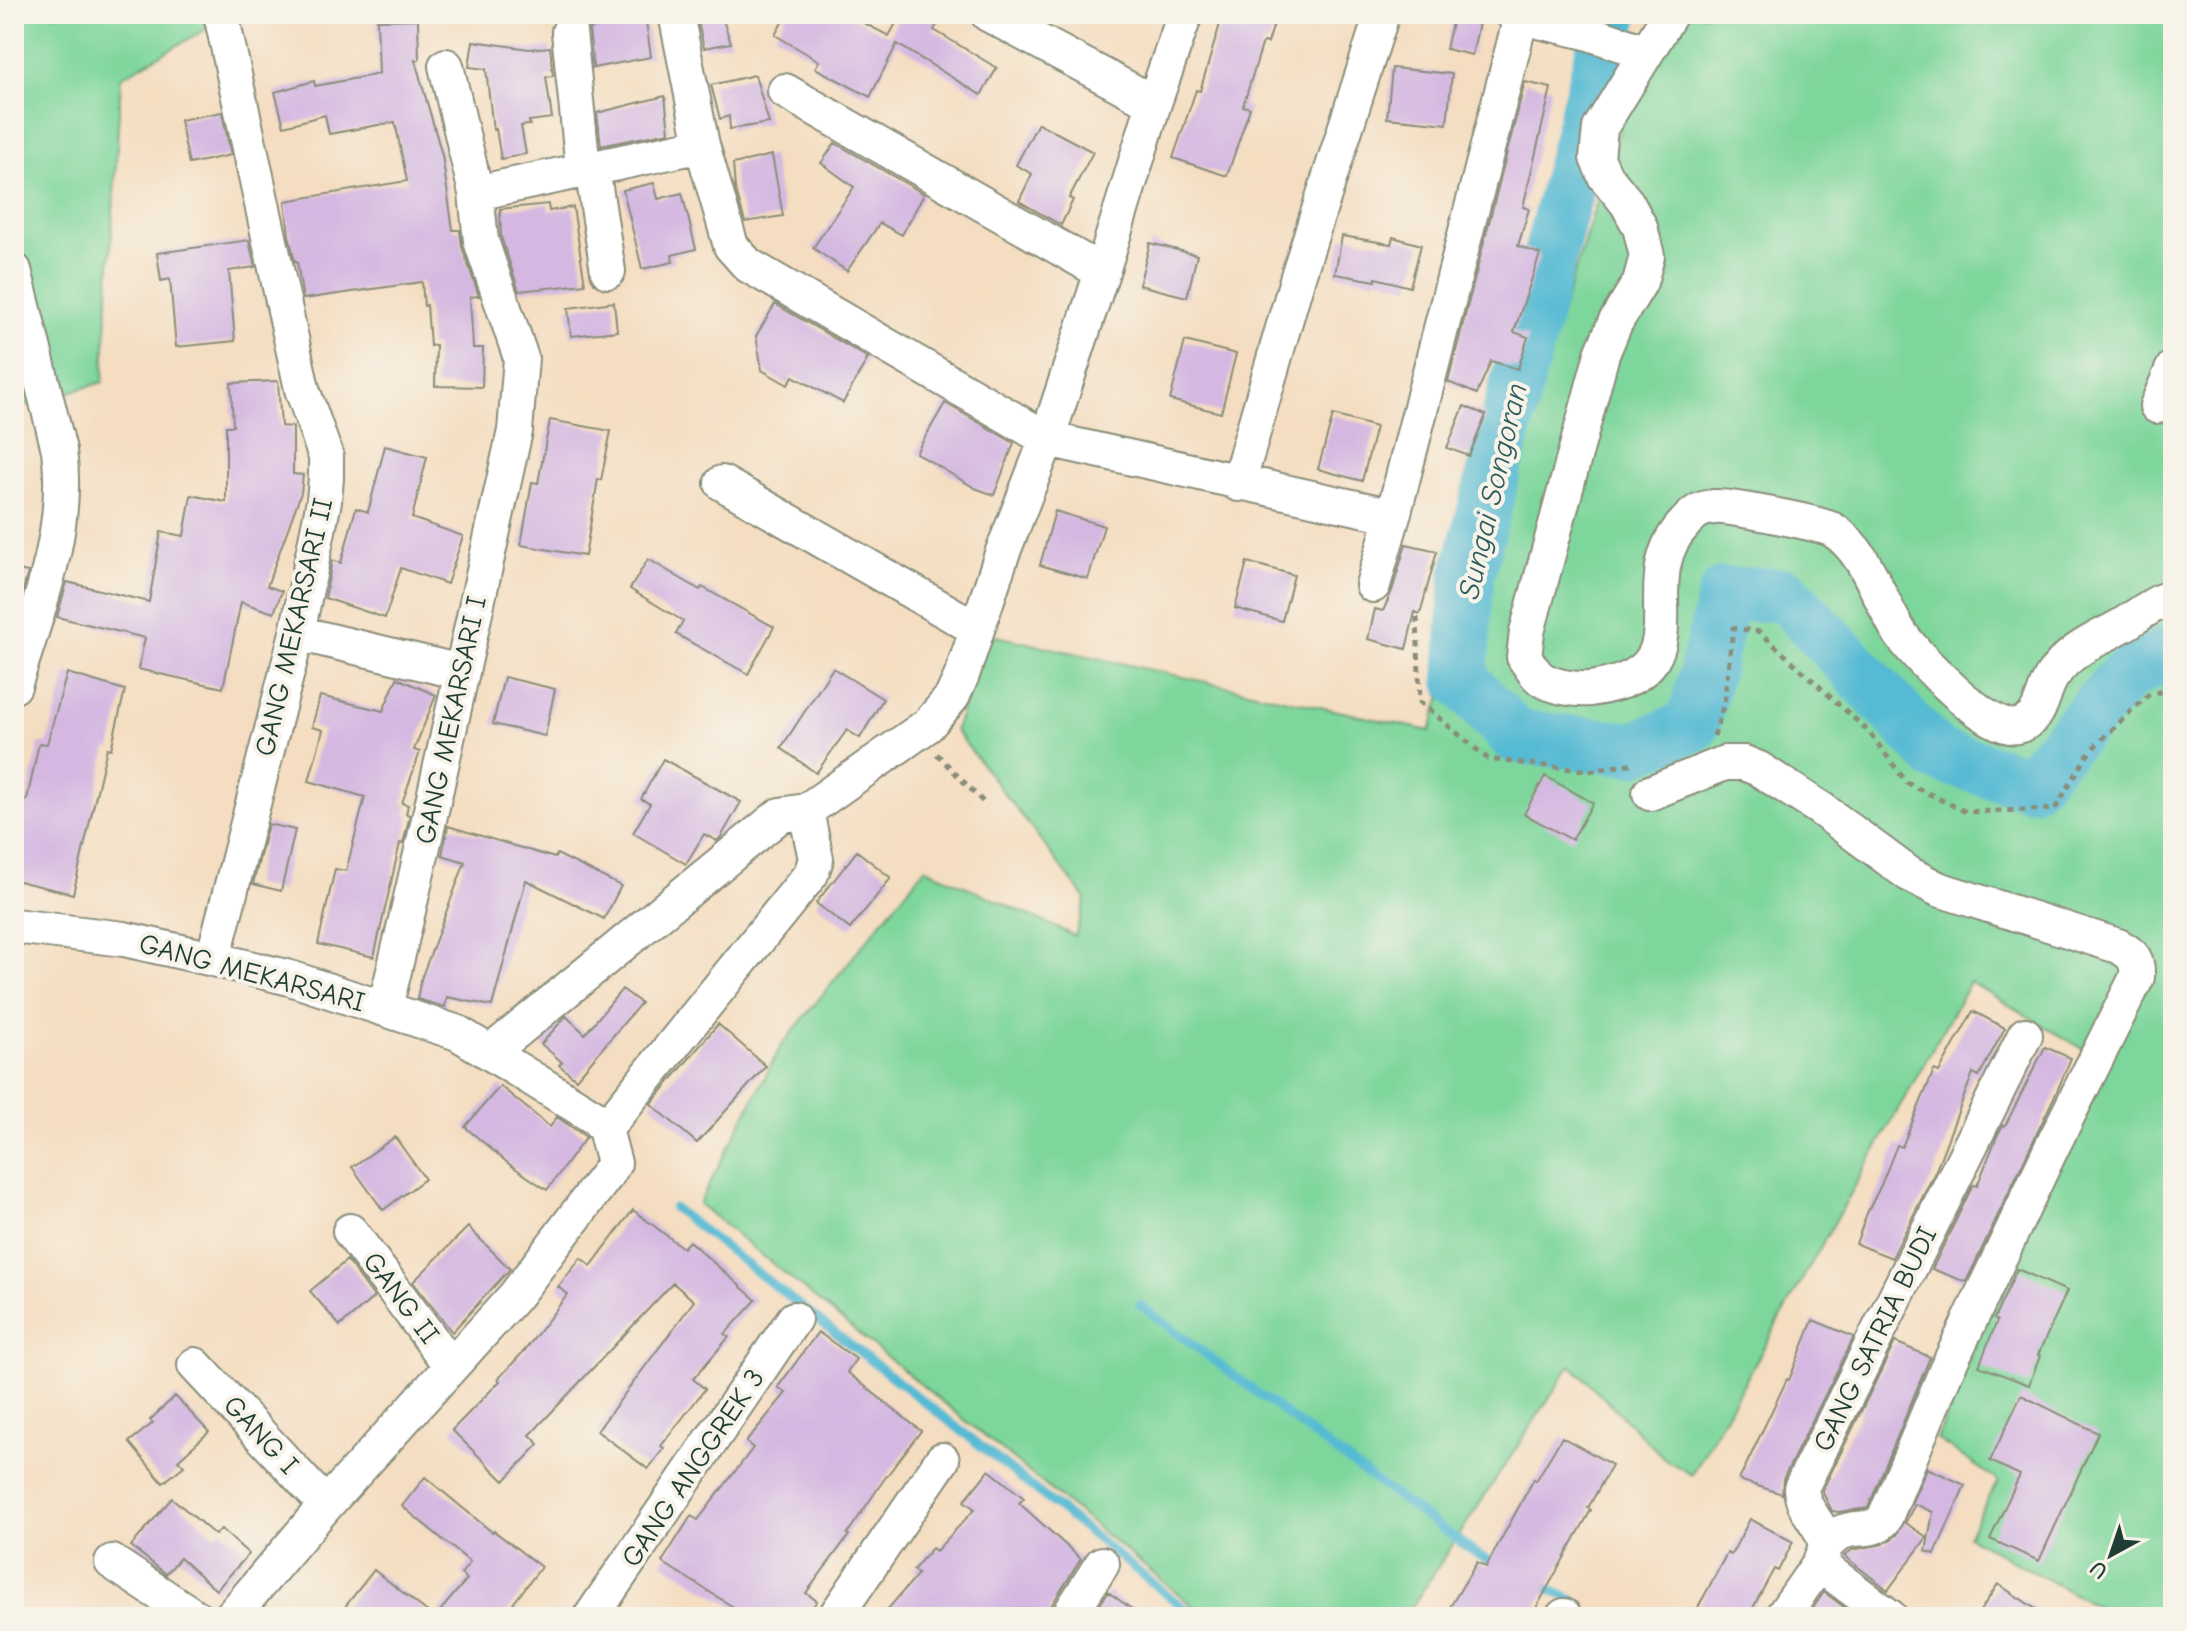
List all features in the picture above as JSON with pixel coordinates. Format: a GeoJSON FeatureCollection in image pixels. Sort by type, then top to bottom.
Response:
{"type":"FeatureCollection","features":[{"type":"Feature","properties":{"kind":"street","name":"GANG MEKARSARI II"},"geometry":{"type":"LineString","coordinates":[[213,959],[297,633],[324,501],[326,457],[302,389],[221,14]]}},
{"type":"Feature","properties":{"kind":"street"},"geometry":{"type":"LineString","coordinates":[[676,14],[702,145],[731,246],[748,265],[1047,439],[1238,484],[1393,516]]}},
{"type":"Feature","properties":{"kind":"street"},"geometry":{"type":"LineString","coordinates":[[988,14],[1154,103]]}},
{"type":"Feature","properties":{"kind":"street"},"geometry":{"type":"LineString","coordinates":[[487,1049],[780,815],[806,811],[917,733],[941,713],[952,697],[1002,554],[1047,439],[1185,14]]}},
{"type":"Feature","properties":{"kind":"street"},"geometry":{"type":"LineString","coordinates":[[1238,484],[1299,273],[1382,14]]}},
{"type":"Feature","properties":{"kind":"street"},"geometry":{"type":"LineString","coordinates":[[1670,14],[1638,50],[1600,128],[1597,158],[1605,176],[1627,203],[1640,227],[1647,256],[1640,282],[1615,323],[1602,354],[1530,618],[1524,657],[1541,680],[1579,690],[1612,686],[1640,675],[1655,655],[1662,635],[1660,599],[1663,555],[1680,528],[1699,508],[1721,506],[1832,529],[1853,549],[1902,636],[1965,703],[1999,725],[2014,728],[2027,723],[2038,712],[2051,677],[2083,644],[2173,597]]}},
{"type":"Feature","properties":{"kind":"street"},"geometry":{"type":"LineString","coordinates":[[1373,585],[1393,516],[1517,16],[1586,32],[1638,50]]}},
{"type":"Feature","properties":{"kind":"street"},"geometry":{"type":"LineString","coordinates":[[569,32],[588,169],[608,271]]}},
{"type":"Feature","properties":{"kind":"street","name":"GANG MEKARSARI I"},"geometry":{"type":"LineString","coordinates":[[385,1008],[423,853],[515,431],[521,358],[481,241],[476,193],[446,66]]}},
{"type":"Feature","properties":{"kind":"street"},"geometry":{"type":"LineString","coordinates":[[785,91],[1102,272]]}},
{"type":"Feature","properties":{"kind":"street"},"geometry":{"type":"LineString","coordinates":[[476,193],[702,145]]}},
{"type":"Feature","properties":{"kind":"street"},"geometry":{"type":"LineString","coordinates":[[14,270],[63,477],[50,571],[14,686]]}},
{"type":"Feature","properties":{"kind":"street"},"geometry":{"type":"LineString","coordinates":[[2157,406],[2173,368]]}},
{"type":"Feature","properties":{"kind":"street"},"geometry":{"type":"LineString","coordinates":[[722,483],[977,629]]}},
{"type":"Feature","properties":{"kind":"street"},"geometry":{"type":"LineString","coordinates":[[297,633],[461,672]]}},
{"type":"Feature","properties":{"kind":"street"},"geometry":{"type":"LineString","coordinates":[[1650,777],[1725,763],[1744,763],[1759,769],[1821,809],[1909,874],[1938,889],[2118,946],[2132,954],[2138,965],[2137,977],[1946,1371],[1884,1520],[1873,1528],[1838,1534],[1782,1617]]}},
{"type":"Feature","properties":{"kind":"street"},"geometry":{"type":"LineString","coordinates":[[231,1617],[326,1505],[515,1296],[608,1173],[614,1163],[605,1129],[811,874],[816,859],[806,811]]}},
{"type":"Feature","properties":{"kind":"street","name":"GANG MEKARSARI"},"geometry":{"type":"LineString","coordinates":[[14,926],[124,939],[213,959],[290,978],[458,1033],[586,1110],[605,1129]]}},
{"type":"Feature","properties":{"kind":"street","name":"GANG SATRIA BUDI"},"geometry":{"type":"LineString","coordinates":[[1890,1617],[1822,1555],[1822,1532],[1803,1505],[1801,1488],[2025,1035]]}},
{"type":"Feature","properties":{"kind":"street","name":"GANG II"},"geometry":{"type":"LineString","coordinates":[[350,1231],[451,1366]]}},
{"type":"Feature","properties":{"kind":"street","name":"GANG ANGGREK 3"},"geometry":{"type":"LineString","coordinates":[[591,1617],[794,1319]]}},
{"type":"Feature","properties":{"kind":"street","name":"GANG I"},"geometry":{"type":"LineString","coordinates":[[195,1365],[326,1505]]}},
{"type":"Feature","properties":{"kind":"street"},"geometry":{"type":"LineString","coordinates":[[835,1617],[942,1460]]}},
{"type":"Feature","properties":{"kind":"street"},"geometry":{"type":"LineString","coordinates":[[112,1562],[195,1617]]}},
{"type":"Feature","properties":{"kind":"street"},"geometry":{"type":"LineString","coordinates":[[1068,1617],[1102,1564]]}},
{"type":"Feature","properties":{"kind":"path"},"geometry":{"type":"LineString","coordinates":[[1417,617],[1420,702],[1488,759],[1650,777]]}},
{"type":"Feature","properties":{"kind":"path"},"geometry":{"type":"LineString","coordinates":[[1713,739],[1724,704],[1733,628],[1760,632],[1869,732],[1907,783],[1966,812],[2055,809],[2090,751],[2148,695],[2173,688]]}},
{"type":"Feature","properties":{"kind":"path"},"geometry":{"type":"LineString","coordinates":[[917,733],[987,806]]}},
{"type":"Feature","properties":{"kind":"green space"},"geometry":{"type":"Polygon","coordinates":[[[14,14],[233,14],[121,77],[103,382],[14,409],[14,14]]]}},
{"type":"Feature","properties":{"kind":"green space"},"geometry":{"type":"Polygon","coordinates":[[[1656,14],[2173,14],[2173,1617],[2116,1617],[1968,1536],[1998,1481],[1937,1439],[2093,1055],[1970,982],[1692,1475],[1665,1459],[1571,1365],[1405,1617],[1207,1617],[699,1204],[781,1046],[925,868],[1075,936],[1086,899],[955,730],[987,634],[1430,731],[1656,14]]]}},
{"type":"Feature","properties":{"kind":"building"},"geometry":{"type":"Polygon","coordinates":[[[620,14],[645,14],[651,57],[593,68],[589,29],[621,23],[620,14]]]}},
{"type":"Feature","properties":{"kind":"building"},"geometry":{"type":"Polygon","coordinates":[[[696,14],[721,14],[731,43],[704,48],[696,14]]]}},
{"type":"Feature","properties":{"kind":"building"},"geometry":{"type":"Polygon","coordinates":[[[787,14],[846,14],[889,36],[901,14],[943,14],[934,30],[997,68],[981,95],[897,44],[870,97],[815,68],[819,61],[775,35],[787,14]]]}},
{"type":"Feature","properties":{"kind":"building"},"geometry":{"type":"Polygon","coordinates":[[[1223,14],[1277,14],[1268,43],[1263,42],[1243,106],[1250,108],[1227,176],[1173,158],[1196,90],[1200,91],[1223,14]]]}},
{"type":"Feature","properties":{"kind":"building"},"geometry":{"type":"Polygon","coordinates":[[[1454,14],[1481,14],[1472,55],[1446,49],[1454,14]]]}},
{"type":"Feature","properties":{"kind":"building"},"geometry":{"type":"Polygon","coordinates":[[[418,19],[419,60],[415,60],[442,155],[453,230],[460,230],[462,247],[479,296],[470,297],[473,348],[483,348],[482,387],[435,386],[436,345],[430,346],[422,282],[303,299],[289,235],[285,201],[407,181],[395,122],[329,134],[325,115],[284,126],[275,92],[314,81],[315,86],[379,74],[377,20],[418,19]]]}},
{"type":"Feature","properties":{"kind":"building"},"geometry":{"type":"Polygon","coordinates":[[[473,41],[529,49],[550,47],[553,76],[546,77],[552,118],[529,121],[530,125],[521,126],[526,154],[501,159],[496,129],[493,130],[486,69],[469,67],[473,41]]]}},
{"type":"Feature","properties":{"kind":"building"},"geometry":{"type":"Polygon","coordinates":[[[1392,68],[1452,74],[1447,124],[1387,118],[1392,68]]]}},
{"type":"Feature","properties":{"kind":"building"},"geometry":{"type":"Polygon","coordinates":[[[755,75],[769,123],[730,129],[729,116],[720,119],[711,85],[755,75]]]}},
{"type":"Feature","properties":{"kind":"building"},"geometry":{"type":"Polygon","coordinates":[[[1525,82],[1551,88],[1523,207],[1529,209],[1518,246],[1540,254],[1514,332],[1528,337],[1518,369],[1491,361],[1477,394],[1448,382],[1525,82]]]}},
{"type":"Feature","properties":{"kind":"building"},"geometry":{"type":"Polygon","coordinates":[[[665,96],[669,132],[601,146],[597,113],[665,96]]]}},
{"type":"Feature","properties":{"kind":"building"},"geometry":{"type":"Polygon","coordinates":[[[222,112],[231,155],[189,164],[180,120],[222,112]]]}},
{"type":"Feature","properties":{"kind":"building"},"geometry":{"type":"Polygon","coordinates":[[[1038,123],[1093,152],[1069,198],[1073,200],[1061,225],[1019,201],[1032,174],[1016,165],[1038,123]]]}},
{"type":"Feature","properties":{"kind":"building"},"geometry":{"type":"Polygon","coordinates":[[[835,143],[924,194],[902,235],[880,223],[847,271],[813,248],[854,187],[821,163],[835,143]]]}},
{"type":"Feature","properties":{"kind":"building"},"geometry":{"type":"Polygon","coordinates":[[[772,155],[783,216],[745,222],[735,188],[733,164],[772,155]]]}},
{"type":"Feature","properties":{"kind":"building"},"geometry":{"type":"Polygon","coordinates":[[[654,183],[658,199],[682,193],[696,249],[672,255],[673,262],[642,269],[623,190],[654,183]]]}},
{"type":"Feature","properties":{"kind":"building"},"geometry":{"type":"Polygon","coordinates":[[[548,204],[549,211],[573,207],[585,284],[519,291],[501,237],[500,209],[548,204]]]}},
{"type":"Feature","properties":{"kind":"building"},"geometry":{"type":"Polygon","coordinates":[[[1342,236],[1391,244],[1393,237],[1421,245],[1410,287],[1376,278],[1376,281],[1335,274],[1342,236]]]}},
{"type":"Feature","properties":{"kind":"building"},"geometry":{"type":"Polygon","coordinates":[[[249,240],[255,267],[229,271],[235,341],[176,347],[170,279],[161,281],[157,253],[249,240]]]}},
{"type":"Feature","properties":{"kind":"building"},"geometry":{"type":"Polygon","coordinates":[[[1150,243],[1197,255],[1187,297],[1139,285],[1150,243]]]}},
{"type":"Feature","properties":{"kind":"building"},"geometry":{"type":"Polygon","coordinates":[[[614,302],[617,331],[571,336],[568,308],[614,302]]]}},
{"type":"Feature","properties":{"kind":"building"},"geometry":{"type":"Polygon","coordinates":[[[775,304],[868,358],[843,403],[793,376],[788,385],[762,370],[756,336],[775,304]]]}},
{"type":"Feature","properties":{"kind":"building"},"geometry":{"type":"Polygon","coordinates":[[[1185,341],[1236,354],[1221,413],[1170,400],[1185,341]]]}},
{"type":"Feature","properties":{"kind":"building"},"geometry":{"type":"Polygon","coordinates":[[[278,381],[281,426],[293,427],[293,474],[303,475],[301,493],[267,586],[282,591],[274,613],[241,602],[223,688],[138,669],[145,638],[57,617],[67,582],[149,602],[161,532],[184,536],[191,495],[226,502],[226,426],[233,426],[231,383],[278,381]]]}},
{"type":"Feature","properties":{"kind":"building"},"geometry":{"type":"Polygon","coordinates":[[[945,403],[1014,443],[994,495],[975,488],[916,453],[945,403]]]}},
{"type":"Feature","properties":{"kind":"building"},"geometry":{"type":"Polygon","coordinates":[[[1464,406],[1486,415],[1469,456],[1447,448],[1464,406]]]}},
{"type":"Feature","properties":{"kind":"building"},"geometry":{"type":"Polygon","coordinates":[[[1333,415],[1376,427],[1362,481],[1318,469],[1333,415]]]}},
{"type":"Feature","properties":{"kind":"building"},"geometry":{"type":"Polygon","coordinates":[[[550,420],[611,431],[601,480],[598,479],[585,556],[521,545],[532,482],[538,483],[550,420]]]}},
{"type":"Feature","properties":{"kind":"building"},"geometry":{"type":"Polygon","coordinates":[[[385,446],[427,457],[412,518],[463,536],[447,584],[401,568],[385,618],[325,598],[332,560],[341,563],[356,508],[368,512],[385,446]]]}},
{"type":"Feature","properties":{"kind":"building"},"geometry":{"type":"Polygon","coordinates":[[[1055,511],[1104,526],[1088,579],[1040,565],[1055,511]]]}},
{"type":"Feature","properties":{"kind":"building"},"geometry":{"type":"Polygon","coordinates":[[[1406,544],[1437,551],[1420,614],[1415,612],[1406,649],[1368,639],[1375,609],[1383,611],[1406,544]]]}},
{"type":"Feature","properties":{"kind":"building"},"geometry":{"type":"Polygon","coordinates":[[[648,559],[700,590],[702,587],[774,627],[748,674],[676,634],[683,621],[630,589],[648,559]]]}},
{"type":"Feature","properties":{"kind":"building"},"geometry":{"type":"Polygon","coordinates":[[[1247,562],[1294,575],[1282,621],[1235,608],[1247,562]]]}},
{"type":"Feature","properties":{"kind":"building"},"geometry":{"type":"Polygon","coordinates":[[[14,569],[28,572],[18,608],[14,607],[14,569]]]}},
{"type":"Feature","properties":{"kind":"building"},"geometry":{"type":"Polygon","coordinates":[[[833,668],[883,699],[860,738],[847,730],[816,773],[781,748],[833,668]]]}},
{"type":"Feature","properties":{"kind":"building"},"geometry":{"type":"Polygon","coordinates":[[[67,673],[125,690],[111,749],[107,748],[73,894],[14,880],[14,839],[24,800],[27,800],[39,743],[47,744],[67,673]]]}},
{"type":"Feature","properties":{"kind":"building"},"geometry":{"type":"Polygon","coordinates":[[[504,677],[555,689],[545,736],[493,724],[504,677]]]}},
{"type":"Feature","properties":{"kind":"building"},"geometry":{"type":"Polygon","coordinates":[[[397,678],[436,695],[414,750],[420,752],[402,803],[408,805],[406,814],[410,815],[403,844],[400,843],[374,957],[318,944],[335,869],[346,871],[365,797],[309,781],[323,730],[312,727],[320,696],[383,711],[397,678]]]}},
{"type":"Feature","properties":{"kind":"building"},"geometry":{"type":"Polygon","coordinates":[[[663,759],[741,802],[721,837],[717,841],[704,834],[686,864],[633,833],[650,804],[641,799],[663,759]]]}},
{"type":"Feature","properties":{"kind":"building"},"geometry":{"type":"Polygon","coordinates":[[[1545,776],[1593,803],[1572,840],[1524,814],[1545,776]]]}},
{"type":"Feature","properties":{"kind":"building"},"geometry":{"type":"Polygon","coordinates":[[[268,824],[295,830],[281,891],[253,884],[268,824]]]}},
{"type":"Feature","properties":{"kind":"building"},"geometry":{"type":"Polygon","coordinates":[[[448,826],[555,858],[557,854],[621,886],[604,919],[526,880],[492,1006],[447,997],[445,1007],[417,999],[421,979],[465,862],[442,855],[448,826]]]}},
{"type":"Feature","properties":{"kind":"building"},"geometry":{"type":"Polygon","coordinates":[[[857,851],[891,878],[850,929],[816,903],[857,851]]]}},
{"type":"Feature","properties":{"kind":"building"},"geometry":{"type":"Polygon","coordinates":[[[622,989],[641,1003],[576,1079],[541,1044],[566,1016],[585,1034],[622,989]]]}},
{"type":"Feature","properties":{"kind":"building"},"geometry":{"type":"Polygon","coordinates":[[[1973,1011],[2005,1028],[1979,1076],[1973,1073],[1935,1172],[1892,1258],[1856,1244],[1897,1145],[1902,1147],[1934,1070],[1939,1072],[1973,1011]]]}},
{"type":"Feature","properties":{"kind":"building"},"geometry":{"type":"Polygon","coordinates":[[[718,1024],[766,1066],[697,1143],[651,1104],[718,1024]]]}},
{"type":"Feature","properties":{"kind":"building"},"geometry":{"type":"Polygon","coordinates":[[[2045,1047],[2071,1058],[1966,1282],[1932,1269],[1973,1185],[1977,1186],[1998,1134],[2045,1047]]]}},
{"type":"Feature","properties":{"kind":"building"},"geometry":{"type":"Polygon","coordinates":[[[500,1086],[550,1127],[557,1117],[586,1137],[547,1190],[509,1164],[465,1127],[500,1086]]]}},
{"type":"Feature","properties":{"kind":"building"},"geometry":{"type":"Polygon","coordinates":[[[395,1137],[425,1179],[383,1210],[352,1167],[395,1137]]]}},
{"type":"Feature","properties":{"kind":"building"},"geometry":{"type":"Polygon","coordinates":[[[633,1210],[683,1248],[689,1241],[756,1300],[725,1334],[729,1337],[693,1379],[705,1389],[661,1446],[664,1448],[648,1469],[597,1431],[694,1301],[673,1283],[530,1435],[539,1444],[504,1481],[452,1430],[500,1381],[498,1379],[525,1350],[568,1294],[558,1287],[581,1258],[591,1266],[633,1210]]]}},
{"type":"Feature","properties":{"kind":"building"},"geometry":{"type":"Polygon","coordinates":[[[468,1227],[510,1269],[452,1332],[413,1282],[468,1227]]]}},
{"type":"Feature","properties":{"kind":"building"},"geometry":{"type":"Polygon","coordinates":[[[347,1260],[374,1297],[340,1326],[310,1291],[347,1260]]]}},
{"type":"Feature","properties":{"kind":"building"},"geometry":{"type":"Polygon","coordinates":[[[2017,1269],[2067,1291],[2038,1355],[2029,1385],[1979,1366],[1997,1321],[1994,1319],[2017,1269]]]}},
{"type":"Feature","properties":{"kind":"building"},"geometry":{"type":"Polygon","coordinates":[[[1813,1320],[1854,1337],[1783,1479],[1782,1494],[1739,1480],[1789,1380],[1813,1320]]]}},
{"type":"Feature","properties":{"kind":"building"},"geometry":{"type":"Polygon","coordinates":[[[818,1332],[856,1359],[847,1372],[921,1431],[806,1593],[817,1601],[805,1617],[729,1617],[735,1608],[662,1562],[691,1516],[698,1520],[753,1448],[746,1442],[786,1393],[778,1387],[818,1332]]]}},
{"type":"Feature","properties":{"kind":"building"},"geometry":{"type":"Polygon","coordinates":[[[1895,1342],[1930,1357],[1868,1508],[1832,1511],[1822,1491],[1895,1342]]]}},
{"type":"Feature","properties":{"kind":"building"},"geometry":{"type":"Polygon","coordinates":[[[2021,1395],[2098,1433],[2039,1561],[1990,1539],[2020,1475],[1990,1461],[2021,1395]]]}},
{"type":"Feature","properties":{"kind":"building"},"geometry":{"type":"Polygon","coordinates":[[[175,1396],[209,1432],[178,1460],[184,1466],[163,1483],[129,1442],[153,1423],[150,1420],[175,1396]]]}},
{"type":"Feature","properties":{"kind":"building"},"geometry":{"type":"Polygon","coordinates":[[[1562,1437],[1612,1465],[1588,1508],[1591,1510],[1531,1617],[1444,1617],[1477,1562],[1486,1567],[1534,1479],[1536,1481],[1562,1437]]]}},
{"type":"Feature","properties":{"kind":"building"},"geometry":{"type":"Polygon","coordinates":[[[1927,1468],[1965,1485],[1935,1554],[1926,1551],[1933,1512],[1915,1504],[1905,1523],[1927,1537],[1888,1590],[1844,1556],[1852,1550],[1883,1544],[1897,1535],[1927,1468]]]}},
{"type":"Feature","properties":{"kind":"building"},"geometry":{"type":"Polygon","coordinates":[[[989,1470],[1024,1498],[1019,1503],[1081,1559],[1051,1606],[1048,1617],[881,1617],[918,1574],[913,1570],[932,1548],[936,1551],[975,1509],[964,1501],[989,1470]]]}},
{"type":"Feature","properties":{"kind":"building"},"geometry":{"type":"Polygon","coordinates":[[[425,1477],[541,1567],[503,1617],[435,1617],[467,1579],[461,1574],[470,1562],[402,1506],[425,1477]]]}},
{"type":"Feature","properties":{"kind":"building"},"geometry":{"type":"Polygon","coordinates":[[[172,1498],[215,1535],[221,1529],[249,1554],[216,1590],[180,1558],[166,1574],[131,1546],[172,1498]]]}},
{"type":"Feature","properties":{"kind":"building"},"geometry":{"type":"Polygon","coordinates":[[[1750,1519],[1793,1542],[1778,1571],[1774,1569],[1748,1617],[1693,1617],[1727,1553],[1731,1555],[1750,1519]]]}},
{"type":"Feature","properties":{"kind":"building"},"geometry":{"type":"Polygon","coordinates":[[[374,1570],[434,1617],[337,1617],[374,1570]]]}},
{"type":"Feature","properties":{"kind":"building"},"geometry":{"type":"Polygon","coordinates":[[[1998,1584],[2048,1617],[1976,1617],[1998,1584]]]}},
{"type":"Feature","properties":{"kind":"building"},"geometry":{"type":"Polygon","coordinates":[[[1108,1592],[1143,1617],[1092,1617],[1108,1592]]]}},
{"type":"Feature","properties":{"kind":"building"},"geometry":{"type":"Polygon","coordinates":[[[1824,1592],[1857,1617],[1819,1617],[1811,1611],[1824,1592]]]}},
{"type":"Feature","properties":{"kind":"waterway","name":"Sungai Songoran"},"geometry":{"type":"LineString","coordinates":[[1612,14],[1467,577],[1461,679],[1515,736],[1633,749],[1693,725],[1725,594],[1785,595],[1937,755],[2030,783],[2126,675],[2173,650]]}},
{"type":"Feature","properties":{"kind":"waterway"},"geometry":{"type":"LineString","coordinates":[[674,1208],[1195,1617]]}},
{"type":"Feature","properties":{"kind":"waterway"},"geometry":{"type":"LineString","coordinates":[[1140,1305],[1371,1478],[1480,1556],[1499,1565]]}},
{"type":"Feature","properties":{"kind":"waterway"},"geometry":{"type":"LineString","coordinates":[[1538,1584],[1573,1600]]}}]}
